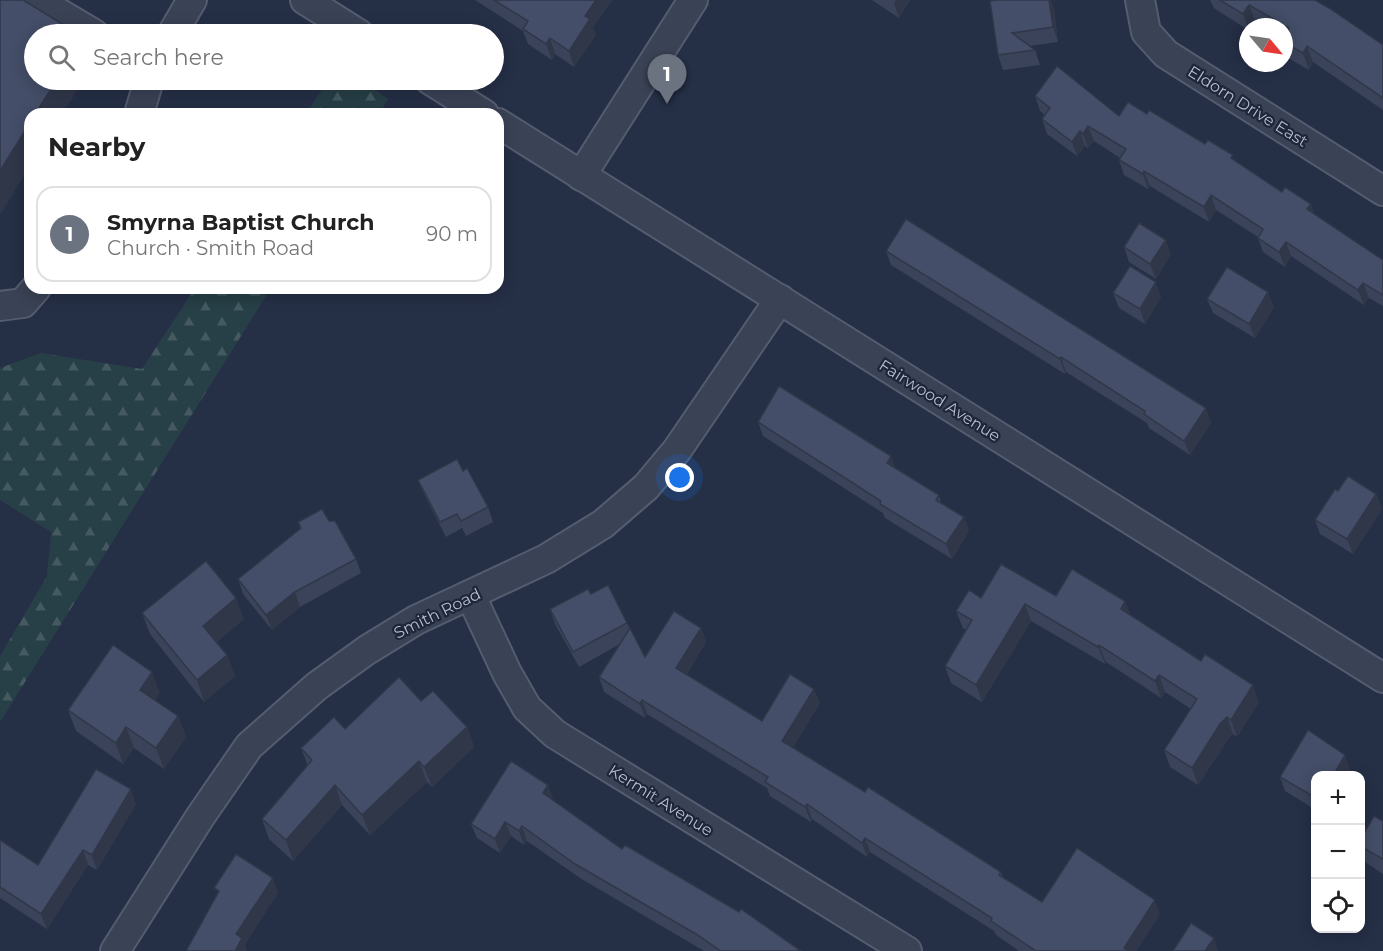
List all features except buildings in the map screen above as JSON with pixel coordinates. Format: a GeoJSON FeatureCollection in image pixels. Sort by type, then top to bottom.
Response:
{"type":"FeatureCollection","features":[{"type":"Feature","properties":{"kind":"street"},"geometry":{"type":"LineString","coordinates":[[37,0],[77,24]]}},
{"type":"Feature","properties":{"kind":"street"},"geometry":{"type":"LineString","coordinates":[[178,24],[192,0]]}},
{"type":"Feature","properties":{"kind":"street"},"geometry":{"type":"LineString","coordinates":[[304,0],[343,24]]}},
{"type":"Feature","properties":{"kind":"street"},"geometry":{"type":"LineString","coordinates":[[581,176],[693,0]]}},
{"type":"Feature","properties":{"kind":"street","name":"Eldorn Drive East"},"geometry":{"type":"LineString","coordinates":[[1140,0],[1146,32],[1166,54],[1383,191]]}},
{"type":"Feature","properties":{"kind":"street"},"geometry":{"type":"LineString","coordinates":[[141,108],[146,90]]}},
{"type":"Feature","properties":{"kind":"street"},"geometry":{"type":"LineString","coordinates":[[446,90],[474,108]]}},
{"type":"Feature","properties":{"kind":"street","name":"Fairwood Avenue"},"geometry":{"type":"LineString","coordinates":[[504,127],[1383,678]]}},
{"type":"Feature","properties":{"kind":"street"},"geometry":{"type":"LineString","coordinates":[[0,306],[23,303],[31,294]]}},
{"type":"Feature","properties":{"kind":"street","name":"Smith Road"},"geometry":{"type":"LineString","coordinates":[[115,951],[249,746],[316,686],[367,650],[416,620],[546,559],[603,524],[646,487],[705,411],[780,299]]}},
{"type":"Feature","properties":{"kind":"street","name":"Kermit Avenue"},"geometry":{"type":"LineString","coordinates":[[471,596],[507,673],[527,708],[555,734],[908,951]]}},
{"type":"Feature","properties":{"kind":"green space"},"geometry":{"type":"Polygon","coordinates":[[[322,90],[375,90],[388,99],[383,108],[310,108],[322,90]]]}},
{"type":"Feature","properties":{"kind":"green space"},"geometry":{"type":"Polygon","coordinates":[[[191,294],[267,294],[0,722],[0,656],[47,576],[51,532],[0,500],[0,368],[41,353],[142,369],[191,294]]]}},
{"type":"Feature","properties":{"kind":"place","name":"Smyrna Baptist Church"},"geometry":{"type":"Point","coordinates":[667,104]}}]}
